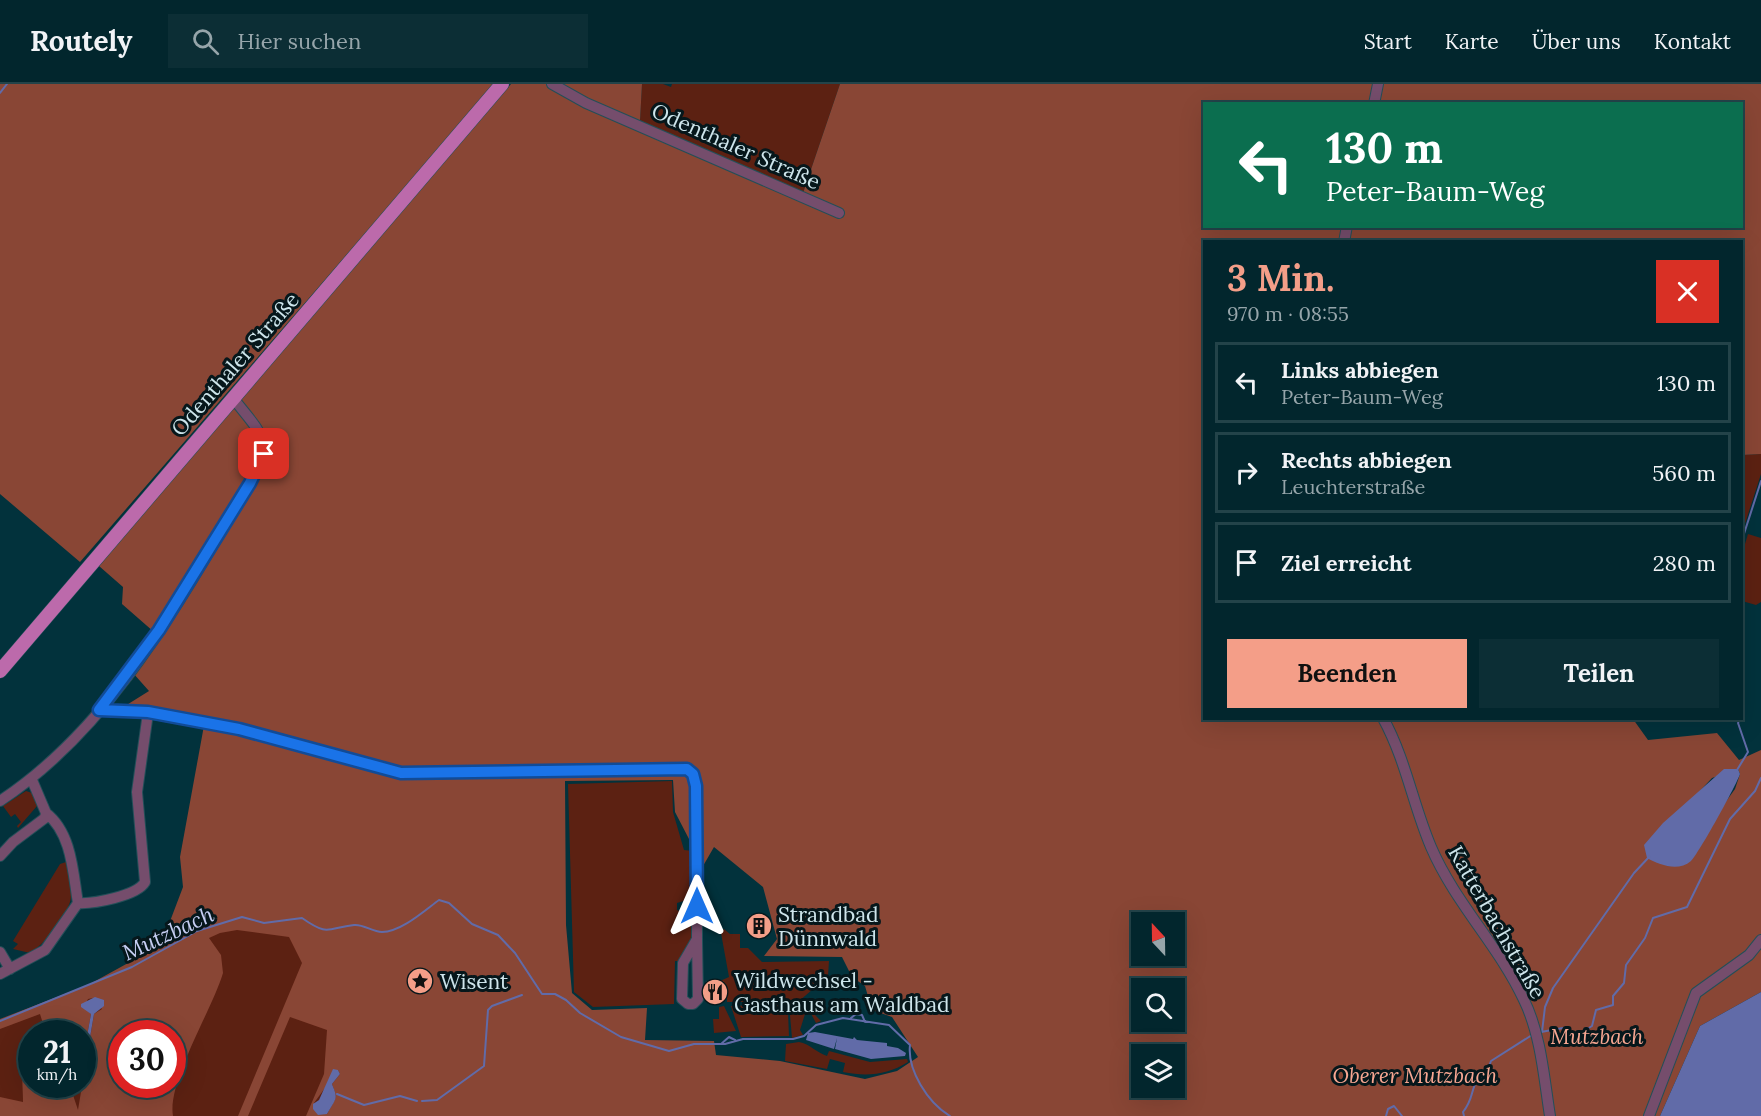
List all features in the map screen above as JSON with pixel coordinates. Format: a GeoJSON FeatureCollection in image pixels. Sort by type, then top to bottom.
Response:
{"type":"FeatureCollection","features":[{"type":"Feature","properties":{"kind":"main road","name":"Odenthaler Straße"},"geometry":{"type":"LineString","coordinates":[[0,671],[502,84]]}},
{"type":"Feature","properties":{"kind":"street","name":"Odenthaler Straße"},"geometry":{"type":"LineString","coordinates":[[552,84],[586,103],[838,213]]}},
{"type":"Feature","properties":{"kind":"street"},"geometry":{"type":"LineString","coordinates":[[1374,102],[1378,84]]}},
{"type":"Feature","properties":{"kind":"street"},"geometry":{"type":"LineString","coordinates":[[0,801],[32,780],[56,759],[99,710],[159,630],[260,464],[264,446],[262,437],[233,398]]}},
{"type":"Feature","properties":{"kind":"street"},"geometry":{"type":"LineString","coordinates":[[99,710],[148,712],[239,729],[401,773],[687,769],[693,774],[696,786],[698,999],[693,1004],[688,1004],[682,999],[683,963],[697,939]]}},
{"type":"Feature","properties":{"kind":"street"},"geometry":{"type":"LineString","coordinates":[[78,903],[88,904],[135,891],[145,882],[137,792],[148,712]]}},
{"type":"Feature","properties":{"kind":"street","name":"Katterbachstraße"},"geometry":{"type":"LineString","coordinates":[[1384,720],[1404,760],[1431,847],[1469,916],[1525,1001],[1538,1046],[1550,1116]]}},
{"type":"Feature","properties":{"kind":"street"},"geometry":{"type":"LineString","coordinates":[[0,952],[5,972],[45,950],[78,903],[70,853],[55,820],[46,813],[32,780]]}},
{"type":"Feature","properties":{"kind":"street"},"geometry":{"type":"LineString","coordinates":[[0,856],[13,842],[41,822],[46,813]]}},
{"type":"Feature","properties":{"kind":"street"},"geometry":{"type":"LineString","coordinates":[[1649,1116],[1696,993],[1749,955],[1761,940]]}},
{"type":"Feature","properties":{"kind":"shaded area"},"geometry":{"type":"Polygon","coordinates":[[[642,84],[663,84],[671,87],[672,84],[840,84],[803,193],[640,121],[642,84]]]}},
{"type":"Feature","properties":{"kind":"shaded area"},"geometry":{"type":"Polygon","coordinates":[[[1761,454],[1761,474],[1743,530],[1743,455],[1761,454]]]}},
{"type":"Feature","properties":{"kind":"shaded area"},"geometry":{"type":"Polygon","coordinates":[[[1748,534],[1761,538],[1761,602],[1756,605],[1743,601],[1743,551],[1748,534]]]}},
{"type":"Feature","properties":{"kind":"shaded area"},"geometry":{"type":"Polygon","coordinates":[[[672,781],[673,812],[684,850],[693,851],[693,896],[677,903],[677,910],[692,916],[693,938],[680,961],[675,961],[674,1004],[593,1007],[574,992],[568,784],[672,781]]]}},
{"type":"Feature","properties":{"kind":"shaded area"},"geometry":{"type":"Polygon","coordinates":[[[26,791],[32,793],[37,806],[18,828],[21,822],[15,814],[11,817],[3,806],[26,791]]]}},
{"type":"Feature","properties":{"kind":"shaded area"},"geometry":{"type":"Polygon","coordinates":[[[66,862],[71,896],[66,911],[49,936],[30,953],[13,949],[18,944],[13,941],[60,864],[66,862]]]}},
{"type":"Feature","properties":{"kind":"shaded area"},"geometry":{"type":"Polygon","coordinates":[[[436,896],[571,1116],[0,1116],[0,1022],[123,971],[196,927],[436,896]]]}},
{"type":"Feature","properties":{"kind":"shaded area"},"geometry":{"type":"Polygon","coordinates":[[[724,929],[730,934],[740,934],[740,948],[748,948],[762,962],[829,961],[828,976],[798,1002],[727,1002],[727,989],[720,989],[720,981],[729,977],[721,933],[724,929]]]}},
{"type":"Feature","properties":{"kind":"shaded area"},"geometry":{"type":"Polygon","coordinates":[[[781,1004],[788,1012],[789,1036],[741,1037],[731,1006],[781,1004]]]}},
{"type":"Feature","properties":{"kind":"shaded area"},"geometry":{"type":"Polygon","coordinates":[[[789,1004],[816,1007],[815,1015],[821,1021],[816,1023],[809,1010],[806,1011],[800,1030],[803,1035],[792,1038],[789,1004]]]}},
{"type":"Feature","properties":{"kind":"shaded area"},"geometry":{"type":"Polygon","coordinates":[[[724,1006],[736,1031],[714,1033],[713,1019],[719,1019],[719,1007],[724,1006]]]}},
{"type":"Feature","properties":{"kind":"shaded area"},"geometry":{"type":"Polygon","coordinates":[[[799,1042],[827,1056],[829,1051],[870,1062],[907,1059],[908,1062],[885,1072],[860,1074],[843,1072],[845,1063],[830,1059],[827,1069],[785,1061],[786,1044],[799,1042]]]}},
{"type":"Feature","properties":{"kind":"green space"},"geometry":{"type":"Polygon","coordinates":[[[0,84],[495,84],[80,562],[0,494],[0,84]]]}},
{"type":"Feature","properties":{"kind":"green space","name":"Oberer Mutzbach"},"geometry":{"type":"Polygon","coordinates":[[[511,84],[642,84],[640,121],[803,193],[840,84],[1761,84],[1761,454],[1743,455],[1743,240],[1203,240],[1203,720],[1634,720],[1648,740],[1717,733],[1739,760],[1761,750],[1761,992],[1700,1026],[1660,1116],[306,1116],[324,1074],[327,1030],[290,1017],[248,1116],[238,1116],[302,963],[289,937],[237,930],[209,938],[221,955],[223,973],[186,1059],[186,1020],[108,1020],[108,1098],[174,1098],[173,1116],[0,1116],[0,1097],[23,1102],[23,1098],[74,1098],[78,1110],[80,1098],[96,1098],[96,1020],[93,1020],[94,1014],[102,1009],[93,998],[88,999],[84,1007],[91,1014],[90,1020],[42,1020],[40,1014],[18,1020],[18,1022],[0,1029],[0,1019],[88,985],[161,945],[183,887],[180,857],[205,720],[125,706],[149,691],[133,673],[159,636],[275,448],[240,400],[511,84]],[[1738,769],[1712,778],[1697,794],[1722,807],[1735,789],[1740,774],[1738,769]],[[673,780],[565,781],[566,925],[572,993],[592,1010],[647,1008],[645,1040],[714,1041],[716,1055],[780,1061],[865,1079],[897,1071],[918,1057],[892,1017],[872,1010],[865,986],[852,977],[842,957],[764,956],[777,939],[763,887],[714,847],[703,866],[675,812],[673,780]],[[338,1070],[314,1103],[327,1114],[335,1099],[332,1084],[340,1074],[338,1070]]]}},
{"type":"Feature","properties":{"kind":"green space"},"geometry":{"type":"Polygon","coordinates":[[[235,406],[257,436],[259,458],[154,632],[122,604],[123,587],[99,566],[235,406]]]}},
{"type":"Feature","properties":{"kind":"water"},"geometry":{"type":"Polygon","coordinates":[[[1724,769],[1738,769],[1740,774],[1717,819],[1691,861],[1675,867],[1647,858],[1644,845],[1663,823],[1724,769]]]}},
{"type":"Feature","properties":{"kind":"water"},"geometry":{"type":"Polygon","coordinates":[[[1761,992],[1761,1116],[1660,1116],[1700,1026],[1761,992]]]}},
{"type":"Feature","properties":{"kind":"water"},"geometry":{"type":"Polygon","coordinates":[[[95,997],[104,1000],[104,1006],[94,1014],[93,1020],[90,1020],[91,1014],[81,1007],[81,1004],[95,997]]]}},
{"type":"Feature","properties":{"kind":"water"},"geometry":{"type":"Polygon","coordinates":[[[815,1032],[887,1043],[887,1046],[898,1048],[906,1053],[905,1056],[871,1059],[835,1049],[837,1038],[834,1049],[806,1040],[808,1033],[815,1032]]]}},
{"type":"Feature","properties":{"kind":"water"},"geometry":{"type":"Polygon","coordinates":[[[333,1069],[338,1070],[340,1074],[332,1084],[336,1098],[327,1114],[318,1115],[313,1109],[313,1104],[319,1100],[333,1069]]]}},
{"type":"Feature","properties":{"kind":"waterway"},"geometry":{"type":"LineString","coordinates":[[0,93],[7,84]]}},
{"type":"Feature","properties":{"kind":"waterway"},"geometry":{"type":"LineString","coordinates":[[1743,537],[1761,481]]}},
{"type":"Feature","properties":{"kind":"waterway"},"geometry":{"type":"LineString","coordinates":[[1737,770],[1748,752],[1738,723],[1739,720]]}},
{"type":"Feature","properties":{"kind":"waterway","name":"Mutzbach"},"geometry":{"type":"LineString","coordinates":[[1541,1032],[1563,1028],[1576,1036],[1592,1026],[1596,1010],[1613,1005],[1613,996],[1624,983],[1626,965],[1645,938],[1653,918],[1687,907],[1730,819],[1755,791],[1761,778]]}},
{"type":"Feature","properties":{"kind":"waterway"},"geometry":{"type":"LineString","coordinates":[[1542,1032],[1545,1007],[1553,988],[1634,873],[1650,856]]}},
{"type":"Feature","properties":{"kind":"waterway","name":"Mutzbach"},"geometry":{"type":"LineString","coordinates":[[0,1021],[132,967],[197,931],[242,917],[264,923],[302,918],[318,928],[328,930],[358,925],[382,932],[397,929],[439,900],[449,903],[472,924],[498,935],[515,953],[542,994],[555,994],[566,1000],[580,1013],[621,1037],[669,1051],[694,1044],[725,1044],[743,1039],[793,1039],[804,1036],[816,1025],[843,1018],[889,1025],[910,1045],[912,1065],[927,1094],[950,1116]]}},
{"type":"Feature","properties":{"kind":"waterway"},"geometry":{"type":"LineString","coordinates":[[422,1101],[437,1100],[484,1066],[488,1010],[492,1006],[522,995]]}},
{"type":"Feature","properties":{"kind":"waterway","name":"Mutzbach"},"geometry":{"type":"LineString","coordinates":[[851,1018],[856,1014],[862,1015],[865,1022]]}},
{"type":"Feature","properties":{"kind":"waterway","name":"Mutzbach"},"geometry":{"type":"LineString","coordinates":[[1464,1116],[1463,1112],[1476,1083],[1478,1079],[1485,1077],[1491,1061],[1532,1035]]}},
{"type":"Feature","properties":{"kind":"waterway","name":"Mutzbach"},"geometry":{"type":"LineString","coordinates":[[721,1044],[729,1037],[735,1040]]}},
{"type":"Feature","properties":{"kind":"waterway"},"geometry":{"type":"LineString","coordinates":[[337,1094],[364,1105],[400,1096],[417,1101]]}},
{"type":"Feature","properties":{"kind":"waterway","name":"Mutzbach"},"geometry":{"type":"LineString","coordinates":[[1386,1116],[1388,1109],[1394,1106],[1402,1116]]}},
{"type":"Feature","properties":{"kind":"place","name":"Strandbad Dünnwald"},"geometry":{"type":"Point","coordinates":[759,926]}},
{"type":"Feature","properties":{"kind":"place","name":"Wisent"},"geometry":{"type":"Point","coordinates":[420,981]}},
{"type":"Feature","properties":{"kind":"place","name":"Wildwechsel - Gasthaus am Waldbad"},"geometry":{"type":"Point","coordinates":[715,992]}},
{"type":"Feature","properties":{"kind":"route"},"geometry":{"type":"LineString","coordinates":[[264,454],[250,483],[159,630],[99,710],[148,712],[239,729],[401,773],[682,767],[693,774],[696,786],[697,906]]}}]}
